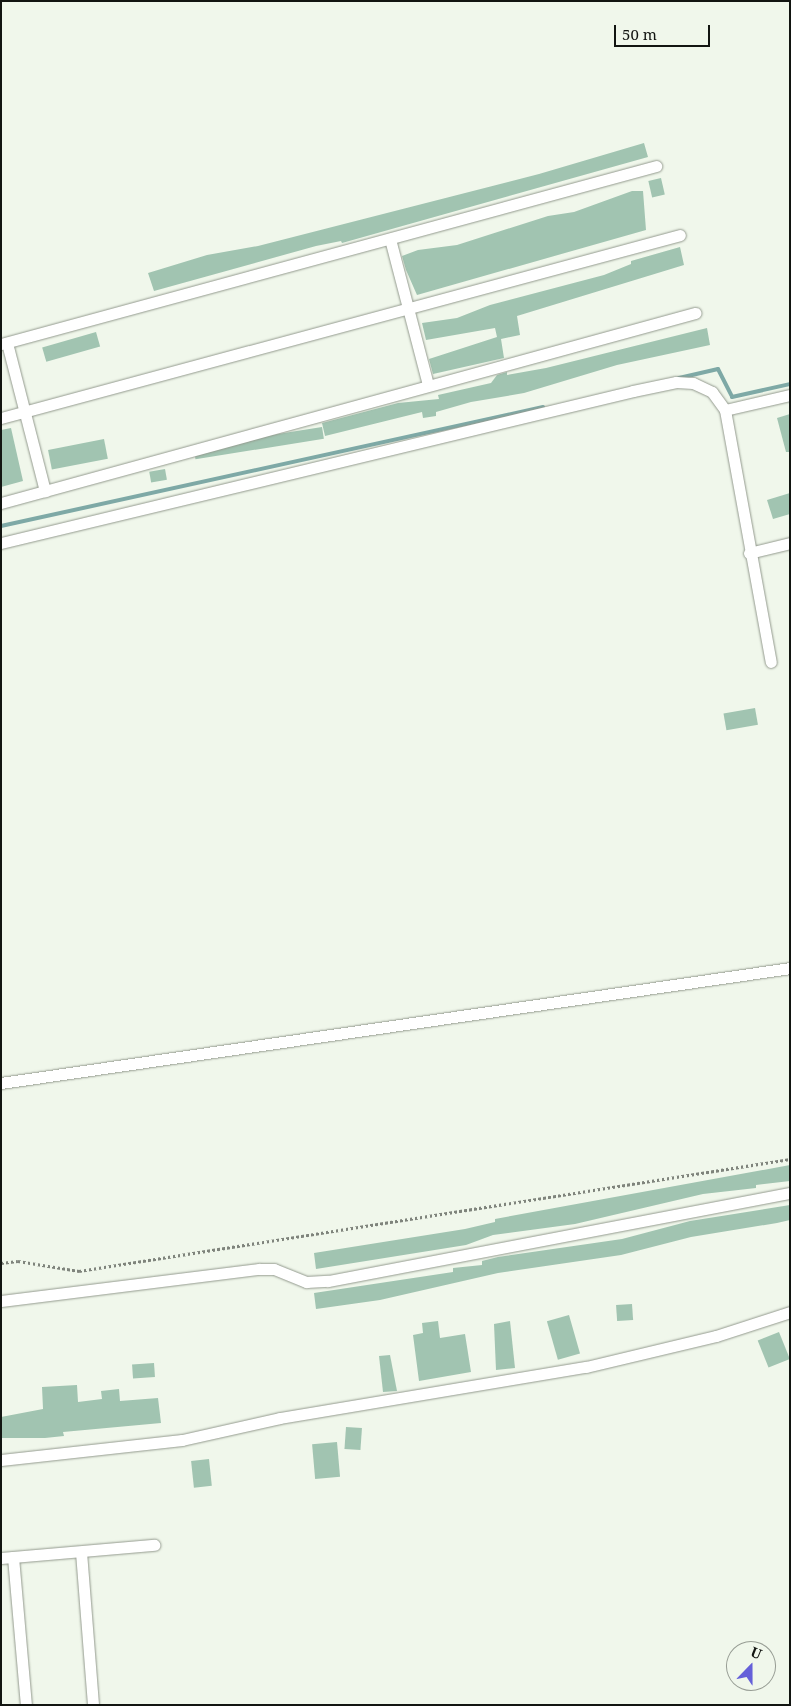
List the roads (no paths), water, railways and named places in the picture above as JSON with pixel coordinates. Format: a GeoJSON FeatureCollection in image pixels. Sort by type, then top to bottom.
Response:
{"type":"FeatureCollection","features":[{"type":"Feature","properties":{"kind":"street"},"geometry":{"type":"LineString","coordinates":[[45,491],[4,343],[656,166]]}},
{"type":"Feature","properties":{"kind":"street"},"geometry":{"type":"LineString","coordinates":[[1,418],[406,306],[680,235]]}},
{"type":"Feature","properties":{"kind":"street"},"geometry":{"type":"LineString","coordinates":[[390,239],[428,386]]}},
{"type":"Feature","properties":{"kind":"street"},"geometry":{"type":"LineString","coordinates":[[1,503],[695,313]]}},
{"type":"Feature","properties":{"kind":"street"},"geometry":{"type":"LineString","coordinates":[[1,543],[676,382],[702,386],[725,410],[749,553],[771,662]]}},
{"type":"Feature","properties":{"kind":"street"},"geometry":{"type":"LineString","coordinates":[[725,410],[790,395]]}},
{"type":"Feature","properties":{"kind":"street"},"geometry":{"type":"LineString","coordinates":[[749,553],[790,543]]}},
{"type":"Feature","properties":{"kind":"street"},"geometry":{"type":"LineString","coordinates":[[1,1083],[790,968]]}},
{"type":"Feature","properties":{"kind":"street"},"geometry":{"type":"LineString","coordinates":[[1,1301],[259,1268],[274,1269],[306,1282],[328,1281],[790,1194]]}},
{"type":"Feature","properties":{"kind":"street"},"geometry":{"type":"LineString","coordinates":[[1,1460],[182,1440],[280,1418],[586,1367],[716,1336],[790,1312]]}},
{"type":"Feature","properties":{"kind":"street"},"geometry":{"type":"LineString","coordinates":[[26,1705],[7,1558],[154,1545]]}},
{"type":"Feature","properties":{"kind":"street"},"geometry":{"type":"LineString","coordinates":[[81,1552],[93,1705]]}},
{"type":"Feature","properties":{"kind":"waterway"},"geometry":{"type":"LineString","coordinates":[[679,378],[718,369],[732,397],[790,384]]}},
{"type":"Feature","properties":{"kind":"waterway"},"geometry":{"type":"LineString","coordinates":[[1,526],[543,407]]}}]}
